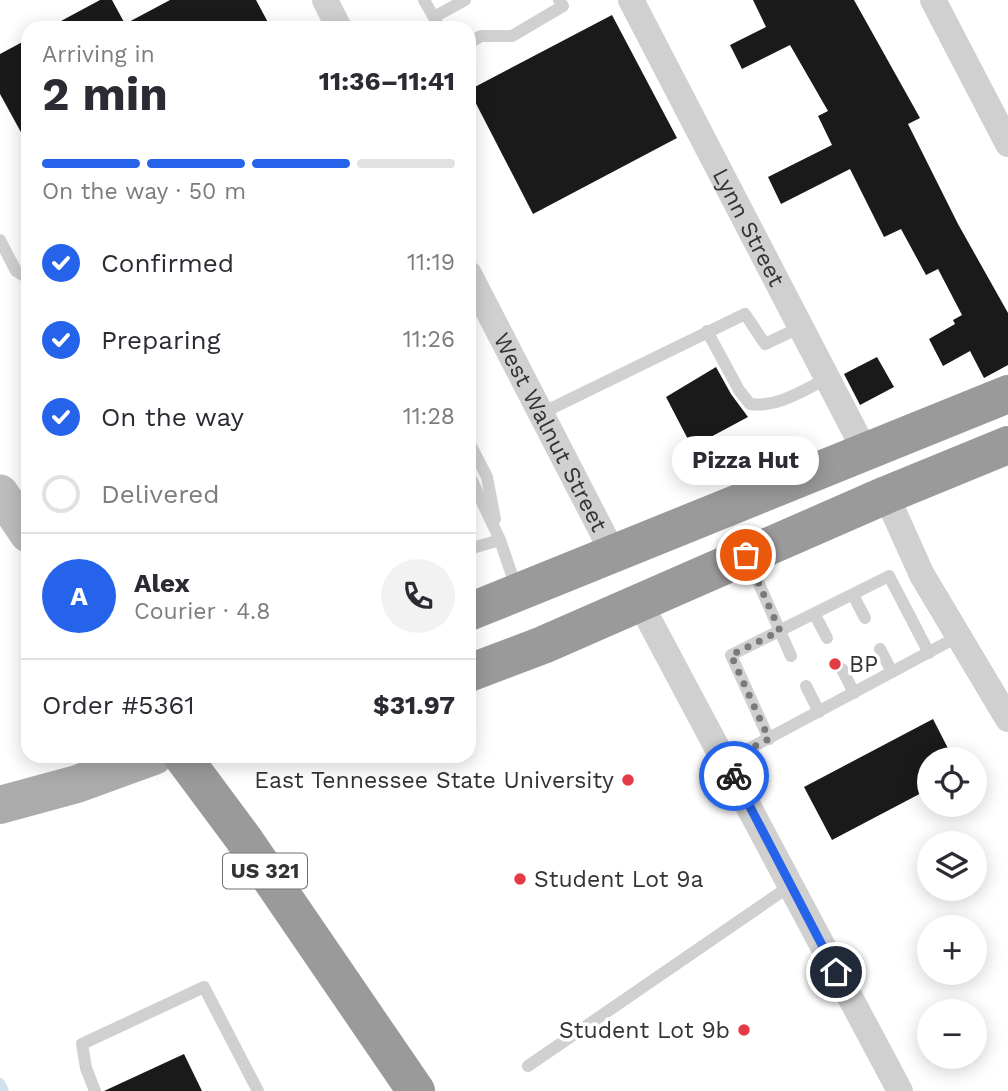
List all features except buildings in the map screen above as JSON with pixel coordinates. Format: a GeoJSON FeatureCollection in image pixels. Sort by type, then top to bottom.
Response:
{"type":"FeatureCollection","features":[{"type":"Feature","properties":{"kind":"highway"},"geometry":{"type":"LineString","coordinates":[[476,609],[1008,394]]}},
{"type":"Feature","properties":{"kind":"highway"},"geometry":{"type":"LineString","coordinates":[[476,670],[543,645],[746,555],[1008,445]]}},
{"type":"Feature","properties":{"kind":"highway","name":"US 321"},"geometry":{"type":"LineString","coordinates":[[187,763],[243,838],[416,1091]]}},
{"type":"Feature","properties":{"kind":"main road"},"geometry":{"type":"LineString","coordinates":[[0,493],[21,524]]}},
{"type":"Feature","properties":{"kind":"main road"},"geometry":{"type":"LineString","coordinates":[[0,805],[77,784],[135,763]]}},
{"type":"Feature","properties":{"kind":"street"},"geometry":{"type":"LineString","coordinates":[[325,0],[336,21]]}},
{"type":"Feature","properties":{"kind":"street","name":"Lynn Street"},"geometry":{"type":"LineString","coordinates":[[631,0],[866,453]]}},
{"type":"Feature","properties":{"kind":"street"},"geometry":{"type":"LineString","coordinates":[[933,0],[1008,144]]}},
{"type":"Feature","properties":{"kind":"street","name":"West Walnut Street"},"geometry":{"type":"LineString","coordinates":[[476,287],[614,555]]}},
{"type":"Feature","properties":{"kind":"street"},"geometry":{"type":"LineString","coordinates":[[886,495],[922,575],[1008,719]]}},
{"type":"Feature","properties":{"kind":"street"},"geometry":{"type":"LineString","coordinates":[[640,603],[900,1091]]}},
{"type":"Feature","properties":{"kind":"lane"},"geometry":{"type":"LineString","coordinates":[[424,0],[436,21]]}},
{"type":"Feature","properties":{"kind":"lane"},"geometry":{"type":"LineString","coordinates":[[439,21],[465,0]]}},
{"type":"Feature","properties":{"kind":"lane"},"geometry":{"type":"LineString","coordinates":[[476,39],[481,36],[512,36],[563,6],[559,0]]}},
{"type":"Feature","properties":{"kind":"lane"},"geometry":{"type":"LineString","coordinates":[[0,240],[16,271],[21,274]]}},
{"type":"Feature","properties":{"kind":"lane"},"geometry":{"type":"LineString","coordinates":[[542,413],[745,314],[765,344],[801,327]]}},
{"type":"Feature","properties":{"kind":"lane"},"geometry":{"type":"LineString","coordinates":[[708,331],[739,390],[750,404],[764,406],[828,377]]}},
{"type":"Feature","properties":{"kind":"lane"},"geometry":{"type":"LineString","coordinates":[[476,456],[487,477],[499,540]]}},
{"type":"Feature","properties":{"kind":"lane"},"geometry":{"type":"LineString","coordinates":[[476,489],[519,593]]}},
{"type":"Feature","properties":{"kind":"lane"},"geometry":{"type":"LineString","coordinates":[[476,547],[499,540]]}},
{"type":"Feature","properties":{"kind":"lane"},"geometry":{"type":"LineString","coordinates":[[746,555],[791,656]]}},
{"type":"Feature","properties":{"kind":"lane"},"geometry":{"type":"LineString","coordinates":[[769,739],[731,655],[889,576],[929,653]]}},
{"type":"Feature","properties":{"kind":"lane"},"geometry":{"type":"LineString","coordinates":[[853,596],[865,618]]}},
{"type":"Feature","properties":{"kind":"lane"},"geometry":{"type":"LineString","coordinates":[[815,614],[827,638]]}},
{"type":"Feature","properties":{"kind":"lane"},"geometry":{"type":"LineString","coordinates":[[726,761],[959,636]]}},
{"type":"Feature","properties":{"kind":"lane"},"geometry":{"type":"LineString","coordinates":[[880,649],[892,672]]}},
{"type":"Feature","properties":{"kind":"lane"},"geometry":{"type":"LineString","coordinates":[[842,668],[854,694]]}},
{"type":"Feature","properties":{"kind":"lane"},"geometry":{"type":"LineString","coordinates":[[806,686],[819,712]]}},
{"type":"Feature","properties":{"kind":"lane"},"geometry":{"type":"LineString","coordinates":[[528,1066],[790,886]]}},
{"type":"Feature","properties":{"kind":"lane"},"geometry":{"type":"LineString","coordinates":[[95,1091],[86,1068],[82,1044],[204,987],[258,1091]]}},
{"type":"Feature","properties":{"kind":"waterway"},"geometry":{"type":"LineString","coordinates":[[0,1083],[4,1091]]}},
{"type":"Feature","properties":{"kind":"way so far"},"geometry":{"type":"LineString","coordinates":[[734,776],[726,761],[769,739],[731,655],[780,631],[746,555]]}},
{"type":"Feature","properties":{"kind":"place","name":"Pizza Hut"},"geometry":{"type":"Point","coordinates":[746,555]}},
{"type":"Feature","properties":{"kind":"place","name":"BP"},"geometry":{"type":"Point","coordinates":[835,664]}},
{"type":"Feature","properties":{"kind":"place","name":"East Tennessee State University"},"geometry":{"type":"Point","coordinates":[628,780]}},
{"type":"Feature","properties":{"kind":"place","name":"Student Lot 9a"},"geometry":{"type":"Point","coordinates":[520,879]}},
{"type":"Feature","properties":{"kind":"place","name":"Student Lot 9b"},"geometry":{"type":"Point","coordinates":[744,1030]}},
{"type":"Feature","properties":{"kind":"route"},"geometry":{"type":"LineString","coordinates":[[734,776],[836,972]]}}]}
